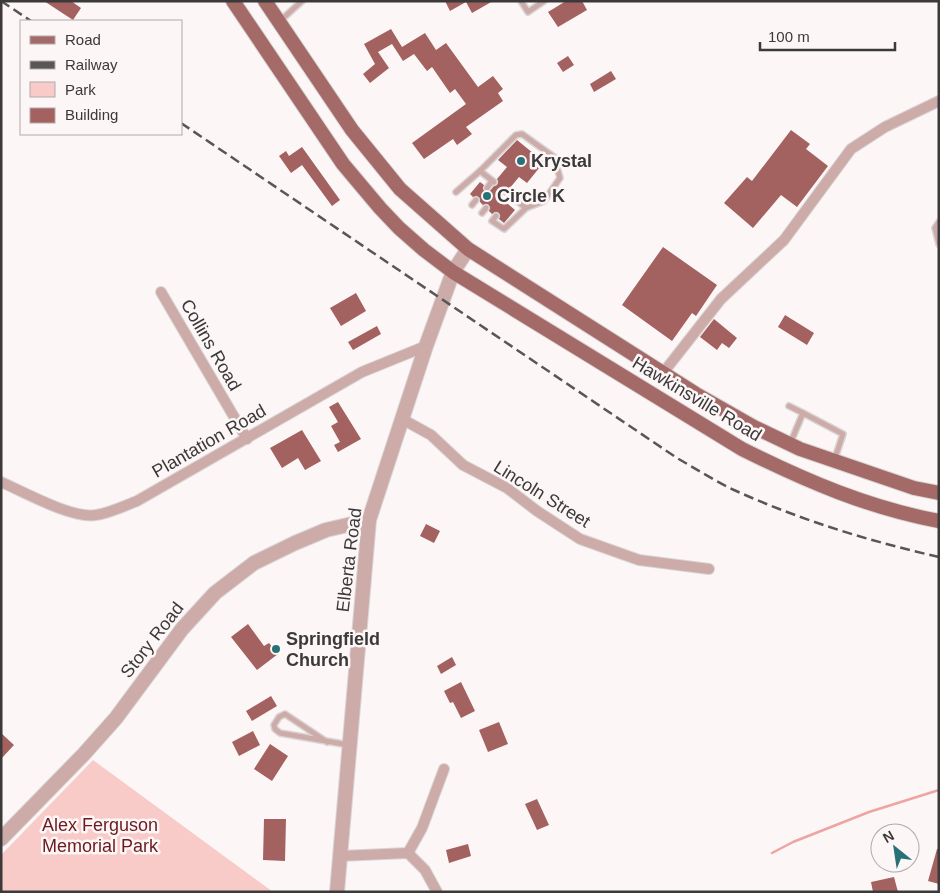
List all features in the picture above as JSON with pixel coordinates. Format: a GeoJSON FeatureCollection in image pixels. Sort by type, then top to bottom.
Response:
{"type":"FeatureCollection","features":[{"type":"Feature","properties":{"kind":"main road","name":"Hawkinsville Road"},"geometry":{"type":"LineString","coordinates":[[233,1],[343,164],[399,228],[453,272],[742,449],[856,500],[912,516],[939,521]]}},
{"type":"Feature","properties":{"kind":"main road","name":"Hawkinsville Road"},"geometry":{"type":"LineString","coordinates":[[265,1],[352,130],[400,189],[468,249],[696,394],[754,427],[790,444],[834,460],[914,488],[939,493]]}},
{"type":"Feature","properties":{"kind":"street"},"geometry":{"type":"LineString","coordinates":[[663,373],[721,299],[784,240],[851,149],[884,127],[939,101]]}},
{"type":"Feature","properties":{"kind":"street","name":"Elberta Road"},"geometry":{"type":"LineString","coordinates":[[338,892],[370,520],[426,346],[453,272],[468,249]]}},
{"type":"Feature","properties":{"kind":"street","name":"Collins Road"},"geometry":{"type":"LineString","coordinates":[[161,292],[247,439]]}},
{"type":"Feature","properties":{"kind":"street","name":"Plantation Road"},"geometry":{"type":"LineString","coordinates":[[1,482],[68,512],[95,516],[119,509],[137,501],[247,439],[362,372],[426,346]]}},
{"type":"Feature","properties":{"kind":"street","name":"Lincoln Street"},"geometry":{"type":"LineString","coordinates":[[402,419],[432,435],[463,465],[507,488],[537,511],[580,539],[639,560],[709,569]]}},
{"type":"Feature","properties":{"kind":"street","name":"Story Road"},"geometry":{"type":"LineString","coordinates":[[1,839],[84,754],[116,718],[182,629],[214,593],[254,563],[326,530],[370,520]]}},
{"type":"Feature","properties":{"kind":"street"},"geometry":{"type":"LineString","coordinates":[[408,853],[422,828],[444,769]]}},
{"type":"Feature","properties":{"kind":"street"},"geometry":{"type":"LineString","coordinates":[[340,856],[408,853],[425,870],[437,892]]}},
{"type":"Feature","properties":{"kind":"lane"},"geometry":{"type":"LineString","coordinates":[[279,22],[302,1]]}},
{"type":"Feature","properties":{"kind":"lane"},"geometry":{"type":"LineString","coordinates":[[521,1],[528,12],[544,1]]}},
{"type":"Feature","properties":{"kind":"lane"},"geometry":{"type":"LineString","coordinates":[[456,192],[508,142],[516,135],[522,134],[554,158],[560,178],[544,201],[526,208],[504,229],[492,221],[496,216]]}},
{"type":"Feature","properties":{"kind":"lane"},"geometry":{"type":"LineString","coordinates":[[480,171],[493,182],[487,188]]}},
{"type":"Feature","properties":{"kind":"lane"},"geometry":{"type":"LineString","coordinates":[[506,192],[526,208]]}},
{"type":"Feature","properties":{"kind":"lane"},"geometry":{"type":"LineString","coordinates":[[507,203],[512,197]]}},
{"type":"Feature","properties":{"kind":"lane"},"geometry":{"type":"LineString","coordinates":[[472,206],[476,200]]}},
{"type":"Feature","properties":{"kind":"lane"},"geometry":{"type":"LineString","coordinates":[[482,213],[486,208]]}},
{"type":"Feature","properties":{"kind":"lane"},"geometry":{"type":"LineString","coordinates":[[939,222],[935,228],[939,244]]}},
{"type":"Feature","properties":{"kind":"lane"},"geometry":{"type":"LineString","coordinates":[[789,406],[843,434],[834,460]]}},
{"type":"Feature","properties":{"kind":"lane"},"geometry":{"type":"LineString","coordinates":[[790,444],[803,413]]}},
{"type":"Feature","properties":{"kind":"lane"},"geometry":{"type":"LineString","coordinates":[[327,742],[285,714],[279,717],[274,725],[280,733],[327,742],[350,745]]}},
{"type":"Feature","properties":{"kind":"green space","name":"Alex Ferguson Memorial Park"},"geometry":{"type":"Polygon","coordinates":[[[93,760],[273,892],[1,892],[1,855],[93,760]]]}},
{"type":"Feature","properties":{"kind":"building"},"geometry":{"type":"Polygon","coordinates":[[[44,1],[71,1],[81,8],[73,20],[44,1]]]}},
{"type":"Feature","properties":{"kind":"building"},"geometry":{"type":"Polygon","coordinates":[[[445,1],[493,1],[472,13],[466,2],[450,11],[445,1]]]}},
{"type":"Feature","properties":{"kind":"building"},"geometry":{"type":"Polygon","coordinates":[[[566,1],[582,1],[587,10],[558,27],[548,12],[566,1]]]}},
{"type":"Feature","properties":{"kind":"building"},"geometry":{"type":"Polygon","coordinates":[[[391,29],[402,47],[425,33],[436,50],[446,43],[478,87],[493,76],[503,89],[498,93],[503,101],[466,127],[472,134],[457,145],[453,139],[424,159],[412,143],[466,104],[455,89],[450,93],[432,67],[427,71],[414,54],[403,61],[392,44],[378,52],[389,68],[370,83],[363,74],[375,64],[364,44],[391,29]]]}},
{"type":"Feature","properties":{"kind":"building"},"geometry":{"type":"Polygon","coordinates":[[[568,56],[574,65],[563,72],[557,63],[568,56]]]}},
{"type":"Feature","properties":{"kind":"building"},"geometry":{"type":"Polygon","coordinates":[[[611,71],[616,79],[594,92],[590,84],[611,71]]]}},
{"type":"Feature","properties":{"kind":"building"},"geometry":{"type":"Polygon","coordinates":[[[791,130],[810,144],[806,149],[828,166],[797,207],[781,195],[753,228],[724,203],[747,177],[752,181],[791,130]]]}},
{"type":"Feature","properties":{"kind":"building"},"geometry":{"type":"Polygon","coordinates":[[[517,140],[544,162],[527,183],[519,177],[509,189],[505,188],[502,190],[503,195],[501,198],[515,210],[504,223],[499,219],[499,213],[492,214],[489,211],[489,205],[483,205],[479,197],[473,197],[470,194],[480,182],[484,185],[483,189],[486,192],[489,192],[497,185],[497,179],[507,167],[498,160],[517,140]]]}},
{"type":"Feature","properties":{"kind":"building"},"geometry":{"type":"Polygon","coordinates":[[[302,147],[340,200],[332,206],[302,165],[291,173],[279,156],[286,151],[289,156],[302,147]]]}},
{"type":"Feature","properties":{"kind":"building"},"geometry":{"type":"Polygon","coordinates":[[[663,247],[717,285],[696,316],[692,313],[672,341],[622,305],[663,247]]]}},
{"type":"Feature","properties":{"kind":"building"},"geometry":{"type":"Polygon","coordinates":[[[356,293],[366,311],[341,326],[330,308],[356,293]]]}},
{"type":"Feature","properties":{"kind":"building"},"geometry":{"type":"Polygon","coordinates":[[[785,315],[814,333],[807,345],[778,327],[785,315]]]}},
{"type":"Feature","properties":{"kind":"building"},"geometry":{"type":"Polygon","coordinates":[[[714,319],[737,338],[729,348],[722,343],[717,350],[700,337],[714,319]]]}},
{"type":"Feature","properties":{"kind":"building"},"geometry":{"type":"Polygon","coordinates":[[[377,326],[381,334],[353,350],[348,342],[377,326]]]}},
{"type":"Feature","properties":{"kind":"building"},"geometry":{"type":"Polygon","coordinates":[[[338,402],[361,439],[338,452],[334,445],[340,442],[331,426],[338,422],[329,407],[338,402]]]}},
{"type":"Feature","properties":{"kind":"building"},"geometry":{"type":"Polygon","coordinates":[[[302,430],[321,461],[305,470],[298,458],[282,468],[270,448],[302,430]]]}},
{"type":"Feature","properties":{"kind":"building"},"geometry":{"type":"Polygon","coordinates":[[[426,524],[440,531],[434,543],[420,536],[426,524]]]}},
{"type":"Feature","properties":{"kind":"building"},"geometry":{"type":"Polygon","coordinates":[[[248,624],[264,646],[269,643],[278,654],[257,670],[231,637],[248,624]]]}},
{"type":"Feature","properties":{"kind":"building"},"geometry":{"type":"Polygon","coordinates":[[[452,657],[456,665],[441,674],[437,666],[452,657]]]}},
{"type":"Feature","properties":{"kind":"building"},"geometry":{"type":"Polygon","coordinates":[[[461,682],[475,711],[461,718],[453,702],[450,703],[444,691],[461,682]]]}},
{"type":"Feature","properties":{"kind":"building"},"geometry":{"type":"Polygon","coordinates":[[[271,696],[277,706],[252,721],[246,711],[271,696]]]}},
{"type":"Feature","properties":{"kind":"building"},"geometry":{"type":"Polygon","coordinates":[[[499,722],[508,744],[488,752],[479,730],[499,722]]]}},
{"type":"Feature","properties":{"kind":"building"},"geometry":{"type":"Polygon","coordinates":[[[253,731],[260,745],[239,756],[232,742],[253,731]]]}},
{"type":"Feature","properties":{"kind":"building"},"geometry":{"type":"Polygon","coordinates":[[[1,733],[14,745],[1,759],[1,733]]]}},
{"type":"Feature","properties":{"kind":"building"},"geometry":{"type":"Polygon","coordinates":[[[270,744],[288,756],[272,781],[254,769],[270,744]]]}},
{"type":"Feature","properties":{"kind":"building"},"geometry":{"type":"Polygon","coordinates":[[[537,799],[549,825],[537,830],[525,804],[537,799]]]}},
{"type":"Feature","properties":{"kind":"building"},"geometry":{"type":"Polygon","coordinates":[[[264,819],[286,819],[285,861],[263,860],[264,819]]]}},
{"type":"Feature","properties":{"kind":"building"},"geometry":{"type":"Polygon","coordinates":[[[468,844],[471,856],[449,863],[446,850],[468,844]]]}},
{"type":"Feature","properties":{"kind":"building"},"geometry":{"type":"Polygon","coordinates":[[[937,849],[939,849],[939,884],[928,881],[937,849]]]}},
{"type":"Feature","properties":{"kind":"building"},"geometry":{"type":"Polygon","coordinates":[[[894,877],[898,892],[873,892],[871,882],[894,877]]]}},
{"type":"Feature","properties":{"kind":"waterway"},"geometry":{"type":"LineString","coordinates":[[772,853],[793,842],[869,812],[939,790]]}},
{"type":"Feature","properties":{"kind":"railway"},"geometry":{"type":"LineString","coordinates":[[1,1],[30,20]]}},
{"type":"Feature","properties":{"kind":"railway"},"geometry":{"type":"LineString","coordinates":[[182,124],[677,458],[706,475],[759,501],[809,520],[861,537],[939,557]]}},
{"type":"Feature","properties":{"kind":"place","name":"Krystal"},"geometry":{"type":"Point","coordinates":[521,161]}},
{"type":"Feature","properties":{"kind":"place","name":"Circle K"},"geometry":{"type":"Point","coordinates":[487,196]}},
{"type":"Feature","properties":{"kind":"place","name":"Springfield Church"},"geometry":{"type":"Point","coordinates":[276,649]}}]}
